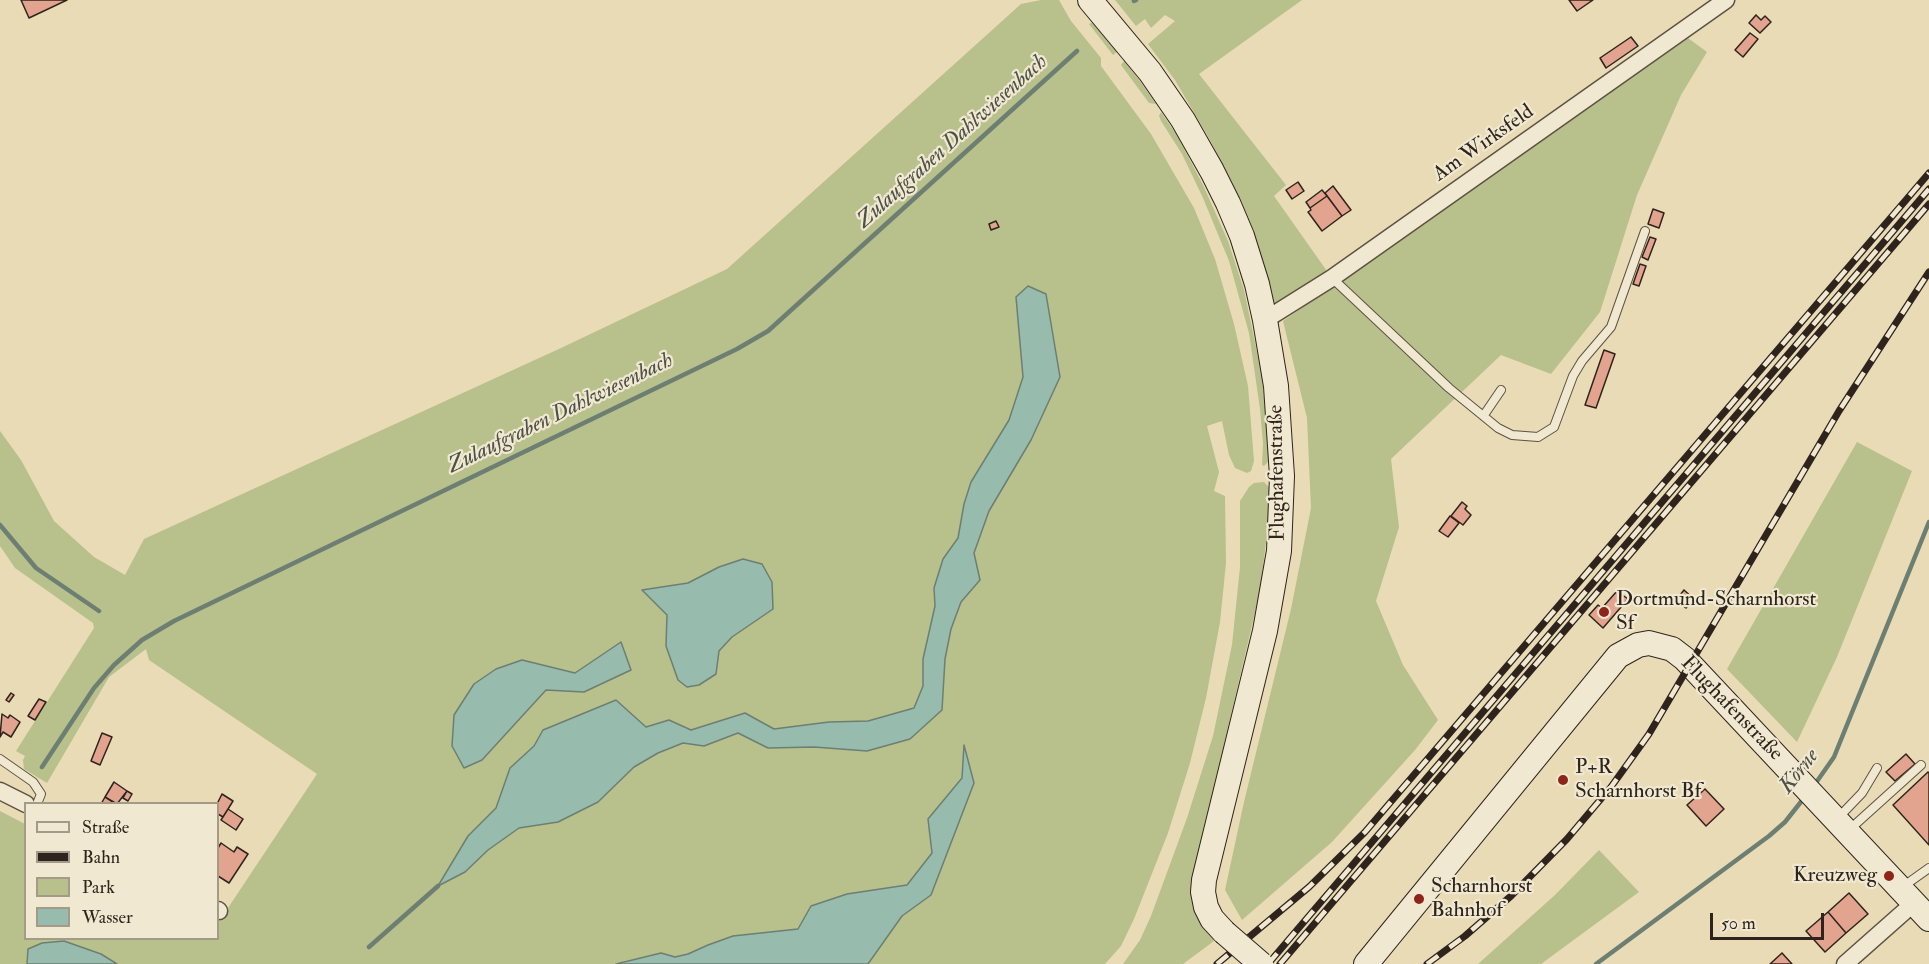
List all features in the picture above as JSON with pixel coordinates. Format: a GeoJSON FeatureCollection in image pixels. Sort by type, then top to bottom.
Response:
{"type":"FeatureCollection","features":[{"type":"Feature","properties":{"kind":"main road","name":"Flughafenstraße"},"geometry":{"type":"LineString","coordinates":[[1090,0],[1150,72],[1183,120],[1212,171],[1242,236],[1265,320],[1276,386],[1280,429],[1279,551],[1265,631],[1204,880],[1203,892],[1206,907],[1212,919],[1262,964]]}},
{"type":"Feature","properties":{"kind":"main road","name":"Flughafenstraße"},"geometry":{"type":"LineString","coordinates":[[1366,964],[1618,656],[1626,650],[1649,643],[1672,649],[1685,659],[1915,904]]}},
{"type":"Feature","properties":{"kind":"street","name":"Am Wirksfeld"},"geometry":{"type":"LineString","coordinates":[[1265,320],[1332,278],[1726,0]]}},
{"type":"Feature","properties":{"kind":"street"},"geometry":{"type":"LineString","coordinates":[[0,791],[24,803]]}},
{"type":"Feature","properties":{"kind":"street"},"geometry":{"type":"LineString","coordinates":[[1845,964],[1915,904]]}},
{"type":"Feature","properties":{"kind":"lane"},"geometry":{"type":"LineString","coordinates":[[1332,278],[1449,387],[1498,428],[1512,435],[1538,437],[1554,427],[1566,393],[1582,361],[1611,327],[1644,231]]}},
{"type":"Feature","properties":{"kind":"lane"},"geometry":{"type":"LineString","coordinates":[[1484,415],[1501,390]]}},
{"type":"Feature","properties":{"kind":"lane"},"geometry":{"type":"LineString","coordinates":[[0,759],[33,782],[41,794],[38,802]]}},
{"type":"Feature","properties":{"kind":"lane"},"geometry":{"type":"LineString","coordinates":[[1841,826],[1921,765]]}},
{"type":"Feature","properties":{"kind":"lane"},"geometry":{"type":"LineString","coordinates":[[1841,826],[1877,768]]}},
{"type":"Feature","properties":{"kind":"lane"},"geometry":{"type":"LineString","coordinates":[[1915,904],[1929,868]]}},
{"type":"Feature","properties":{"kind":"green space"},"geometry":{"type":"Polygon","coordinates":[[[1041,0],[1059,0],[1071,21],[1101,58],[1101,66],[1151,134],[1194,208],[1215,259],[1234,324],[1248,386],[1254,461],[1251,471],[1247,473],[1235,468],[1229,455],[1222,421],[1207,426],[1219,472],[1214,491],[1225,496],[1226,563],[1220,622],[1206,698],[1190,763],[1168,833],[1134,919],[1121,946],[1105,964],[0,964],[0,811],[24,823],[24,940],[219,940],[219,921],[317,774],[149,660],[146,649],[109,677],[47,783],[24,769],[25,756],[16,751],[94,628],[93,623],[15,568],[0,546],[0,431],[21,460],[54,521],[94,557],[125,575],[144,539],[561,348],[727,269],[1021,4],[1041,0]]]}},
{"type":"Feature","properties":{"kind":"green space"},"geometry":{"type":"Polygon","coordinates":[[[1115,0],[1302,0],[1199,74],[1286,185],[1274,196],[1329,274],[1277,303],[1274,302],[1257,245],[1231,181],[1175,80],[1148,44],[1175,21],[1165,15],[1151,28],[1145,19],[1136,26],[1115,0]]]}},
{"type":"Feature","properties":{"kind":"green space"},"geometry":{"type":"Polygon","coordinates":[[[1093,22],[1117,52],[1113,55],[1089,24],[1093,22]]]}},
{"type":"Feature","properties":{"kind":"green space"},"geometry":{"type":"Polygon","coordinates":[[[1688,38],[1707,52],[1681,95],[1637,195],[1600,312],[1551,374],[1501,355],[1391,459],[1399,527],[1376,601],[1403,665],[1438,720],[1415,750],[1332,842],[1242,920],[1225,890],[1291,609],[1311,508],[1307,418],[1283,321],[1688,38]]]}},
{"type":"Feature","properties":{"kind":"green space"},"geometry":{"type":"Polygon","coordinates":[[[1124,61],[1156,104],[1149,103],[1121,65],[1124,61]]]}},
{"type":"Feature","properties":{"kind":"green space"},"geometry":{"type":"Polygon","coordinates":[[[1161,112],[1178,137],[1203,185],[1228,241],[1244,290],[1262,376],[1270,460],[1264,466],[1262,465],[1260,409],[1249,333],[1229,261],[1182,154],[1161,121],[1159,116],[1161,112]]]}},
{"type":"Feature","properties":{"kind":"green space"},"geometry":{"type":"Polygon","coordinates":[[[1857,442],[1912,471],[1837,657],[1797,742],[1727,669],[1857,442]]]}},
{"type":"Feature","properties":{"kind":"green space"},"geometry":{"type":"Polygon","coordinates":[[[1264,482],[1269,487],[1270,496],[1260,591],[1194,873],[1193,906],[1201,923],[1214,941],[1183,964],[1123,964],[1140,940],[1151,916],[1187,818],[1213,736],[1232,645],[1240,567],[1240,501],[1254,483],[1264,482]]]}},
{"type":"Feature","properties":{"kind":"green space"},"geometry":{"type":"Polygon","coordinates":[[[1599,850],[1639,892],[1541,964],[1478,964],[1555,895],[1599,850]]]}},
{"type":"Feature","properties":{"kind":"water"},"geometry":{"type":"Polygon","coordinates":[[[1028,286],[1046,294],[1060,377],[1031,440],[989,511],[974,553],[980,580],[961,602],[951,629],[945,659],[942,710],[910,739],[867,751],[814,747],[768,748],[738,733],[704,746],[683,743],[658,753],[634,767],[598,802],[558,822],[519,828],[488,850],[465,872],[438,886],[468,836],[496,808],[510,768],[534,746],[543,730],[616,700],[646,727],[669,720],[691,730],[745,713],[774,729],[829,722],[868,721],[914,708],[923,686],[923,659],[935,606],[934,588],[943,559],[958,538],[964,504],[971,482],[1009,420],[1023,377],[1016,297],[1028,286]]]}},
{"type":"Feature","properties":{"kind":"water"},"geometry":{"type":"Polygon","coordinates":[[[743,559],[762,564],[772,582],[773,609],[732,637],[719,651],[716,674],[699,685],[687,687],[678,680],[666,646],[667,615],[642,590],[688,583],[719,567],[743,559]]]}},
{"type":"Feature","properties":{"kind":"water"},"geometry":{"type":"Polygon","coordinates":[[[621,642],[631,670],[584,692],[546,690],[482,760],[464,768],[452,746],[454,715],[474,684],[496,669],[522,660],[575,673],[621,642]]]}},
{"type":"Feature","properties":{"kind":"water"},"geometry":{"type":"Polygon","coordinates":[[[964,745],[974,783],[931,895],[902,916],[868,964],[616,964],[661,953],[675,957],[688,954],[733,936],[798,929],[811,906],[847,894],[907,885],[932,853],[928,819],[962,778],[964,745]]]}},
{"type":"Feature","properties":{"kind":"water"},"geometry":{"type":"Polygon","coordinates":[[[64,941],[101,954],[117,964],[27,964],[28,949],[42,943],[64,941]]]}},
{"type":"Feature","properties":{"kind":"building"},"geometry":{"type":"Polygon","coordinates":[[[21,0],[67,0],[29,18],[21,0]]]}},
{"type":"Feature","properties":{"kind":"building"},"geometry":{"type":"Polygon","coordinates":[[[1569,0],[1593,0],[1577,11],[1569,0]]]}},
{"type":"Feature","properties":{"kind":"building"},"geometry":{"type":"Polygon","coordinates":[[[1756,15],[1761,20],[1765,16],[1771,22],[1760,33],[1749,23],[1756,15]]]}},
{"type":"Feature","properties":{"kind":"building"},"geometry":{"type":"Polygon","coordinates":[[[1750,33],[1758,39],[1743,57],[1735,50],[1750,33]]]}},
{"type":"Feature","properties":{"kind":"building"},"geometry":{"type":"Polygon","coordinates":[[[1631,37],[1638,46],[1606,68],[1600,58],[1631,37]]]}},
{"type":"Feature","properties":{"kind":"building"},"geometry":{"type":"Polygon","coordinates":[[[1298,182],[1304,191],[1292,199],[1286,190],[1298,182]]]}},
{"type":"Feature","properties":{"kind":"building"},"geometry":{"type":"Polygon","coordinates":[[[1333,186],[1351,210],[1342,216],[1325,193],[1333,186]]]}},
{"type":"Feature","properties":{"kind":"building"},"geometry":{"type":"Polygon","coordinates":[[[1322,190],[1327,196],[1310,208],[1306,202],[1322,190]]]}},
{"type":"Feature","properties":{"kind":"building"},"geometry":{"type":"Polygon","coordinates":[[[1327,196],[1342,216],[1322,231],[1308,212],[1327,196]]]}},
{"type":"Feature","properties":{"kind":"building"},"geometry":{"type":"Polygon","coordinates":[[[1653,209],[1664,213],[1659,228],[1648,224],[1653,209]]]}},
{"type":"Feature","properties":{"kind":"building"},"geometry":{"type":"Polygon","coordinates":[[[996,221],[999,227],[991,230],[989,224],[996,221]]]}},
{"type":"Feature","properties":{"kind":"building"},"geometry":{"type":"Polygon","coordinates":[[[1650,237],[1656,239],[1648,260],[1642,257],[1650,237]]]}},
{"type":"Feature","properties":{"kind":"building"},"geometry":{"type":"Polygon","coordinates":[[[1640,264],[1646,266],[1639,286],[1633,284],[1640,264]]]}},
{"type":"Feature","properties":{"kind":"building"},"geometry":{"type":"Polygon","coordinates":[[[1604,350],[1615,354],[1596,408],[1585,405],[1604,350]]]}},
{"type":"Feature","properties":{"kind":"building"},"geometry":{"type":"Polygon","coordinates":[[[1462,502],[1467,506],[1465,509],[1471,515],[1463,525],[1451,516],[1462,502]]]}},
{"type":"Feature","properties":{"kind":"building"},"geometry":{"type":"Polygon","coordinates":[[[1450,516],[1459,523],[1448,537],[1439,531],[1450,516]]]}},
{"type":"Feature","properties":{"kind":"building"},"geometry":{"type":"Polygon","coordinates":[[[1684,590],[1694,599],[1686,608],[1676,600],[1684,590]]]}},
{"type":"Feature","properties":{"kind":"building","name":"Dortmund-Scharnhorst Sf"},"geometry":{"type":"Polygon","coordinates":[[[1617,591],[1628,599],[1603,628],[1589,615],[1598,605],[1602,608],[1617,591]]]}},
{"type":"Feature","properties":{"kind":"building"},"geometry":{"type":"Polygon","coordinates":[[[11,693],[14,695],[9,702],[6,700],[11,693]]]}},
{"type":"Feature","properties":{"kind":"building"},"geometry":{"type":"Polygon","coordinates":[[[39,699],[46,702],[35,720],[28,716],[39,699]]]}},
{"type":"Feature","properties":{"kind":"building"},"geometry":{"type":"Polygon","coordinates":[[[2,714],[8,718],[10,715],[20,722],[11,737],[3,732],[0,737],[2,714]]]}},
{"type":"Feature","properties":{"kind":"building"},"geometry":{"type":"Polygon","coordinates":[[[102,733],[112,737],[100,765],[91,761],[102,733]]]}},
{"type":"Feature","properties":{"kind":"building"},"geometry":{"type":"Polygon","coordinates":[[[1906,754],[1915,764],[1895,781],[1886,772],[1906,754]]]}},
{"type":"Feature","properties":{"kind":"building"},"geometry":{"type":"Polygon","coordinates":[[[1929,773],[1929,845],[1893,805],[1929,773]]]}},
{"type":"Feature","properties":{"kind":"building"},"geometry":{"type":"Polygon","coordinates":[[[114,782],[127,791],[119,802],[105,797],[114,782]]]}},
{"type":"Feature","properties":{"kind":"building"},"geometry":{"type":"Polygon","coordinates":[[[1705,789],[1724,809],[1706,826],[1687,805],[1705,789]]]}},
{"type":"Feature","properties":{"kind":"building"},"geometry":{"type":"Polygon","coordinates":[[[127,791],[132,794],[128,801],[123,798],[127,791]]]}},
{"type":"Feature","properties":{"kind":"building"},"geometry":{"type":"Polygon","coordinates":[[[222,794],[233,801],[223,817],[219,815],[218,802],[222,794]]]}},
{"type":"Feature","properties":{"kind":"building"},"geometry":{"type":"Polygon","coordinates":[[[105,797],[113,802],[102,802],[105,797]]]}},
{"type":"Feature","properties":{"kind":"building"},"geometry":{"type":"Polygon","coordinates":[[[228,809],[243,819],[236,830],[221,820],[228,809]]]}},
{"type":"Feature","properties":{"kind":"building"},"geometry":{"type":"Polygon","coordinates":[[[221,843],[234,852],[237,847],[248,854],[229,883],[219,877],[221,843]]]}},
{"type":"Feature","properties":{"kind":"building"},"geometry":{"type":"Polygon","coordinates":[[[1849,893],[1868,914],[1846,933],[1828,912],[1849,893]]]}},
{"type":"Feature","properties":{"kind":"building"},"geometry":{"type":"Polygon","coordinates":[[[1828,912],[1846,933],[1825,952],[1806,931],[1828,912]]]}},
{"type":"Feature","properties":{"kind":"building"},"geometry":{"type":"Polygon","coordinates":[[[1782,953],[1792,964],[1770,964],[1782,953]]]}},
{"type":"Feature","properties":{"kind":"waterway","name":"Zulaufgraben Dahlwiesenbach"},"geometry":{"type":"LineString","coordinates":[[42,767],[94,688],[114,665],[142,640],[174,621],[737,349],[768,331],[1077,51]]}},
{"type":"Feature","properties":{"kind":"waterway","name":"Körne"},"geometry":{"type":"LineString","coordinates":[[1813,787],[1834,757],[1929,522]]}},
{"type":"Feature","properties":{"kind":"waterway"},"geometry":{"type":"LineString","coordinates":[[0,525],[36,568],[99,611]]}},
{"type":"Feature","properties":{"kind":"waterway","name":"Körne"},"geometry":{"type":"LineString","coordinates":[[1596,964],[1769,836],[1785,822],[1804,798]]}},
{"type":"Feature","properties":{"kind":"waterway"},"geometry":{"type":"LineString","coordinates":[[369,947],[438,886]]}},
{"type":"Feature","properties":{"kind":"railway"},"geometry":{"type":"LineString","coordinates":[[1217,964],[1309,887],[1365,832],[1929,173]]}},
{"type":"Feature","properties":{"kind":"railway"},"geometry":{"type":"LineString","coordinates":[[1268,964],[1929,189]]}},
{"type":"Feature","properties":{"kind":"railway"},"geometry":{"type":"LineString","coordinates":[[1280,964],[1929,204]]}},
{"type":"Feature","properties":{"kind":"railway"},"geometry":{"type":"LineString","coordinates":[[1427,964],[1465,936],[1511,896],[1567,839],[1611,787],[1649,734],[1839,411],[1929,272]]}},
{"type":"Feature","properties":{"kind":"place","name":"Dortmund-Scharnhorst Sf"},"geometry":{"type":"Point","coordinates":[1604,612]}},
{"type":"Feature","properties":{"kind":"place","name":"P+R Scharnhorst Bf"},"geometry":{"type":"Point","coordinates":[1563,780]}},
{"type":"Feature","properties":{"kind":"place","name":"Kreuzweg"},"geometry":{"type":"Point","coordinates":[1889,876]}},
{"type":"Feature","properties":{"kind":"place","name":"Scharnhorst Bahnhof"},"geometry":{"type":"Point","coordinates":[1419,899]}}]}
